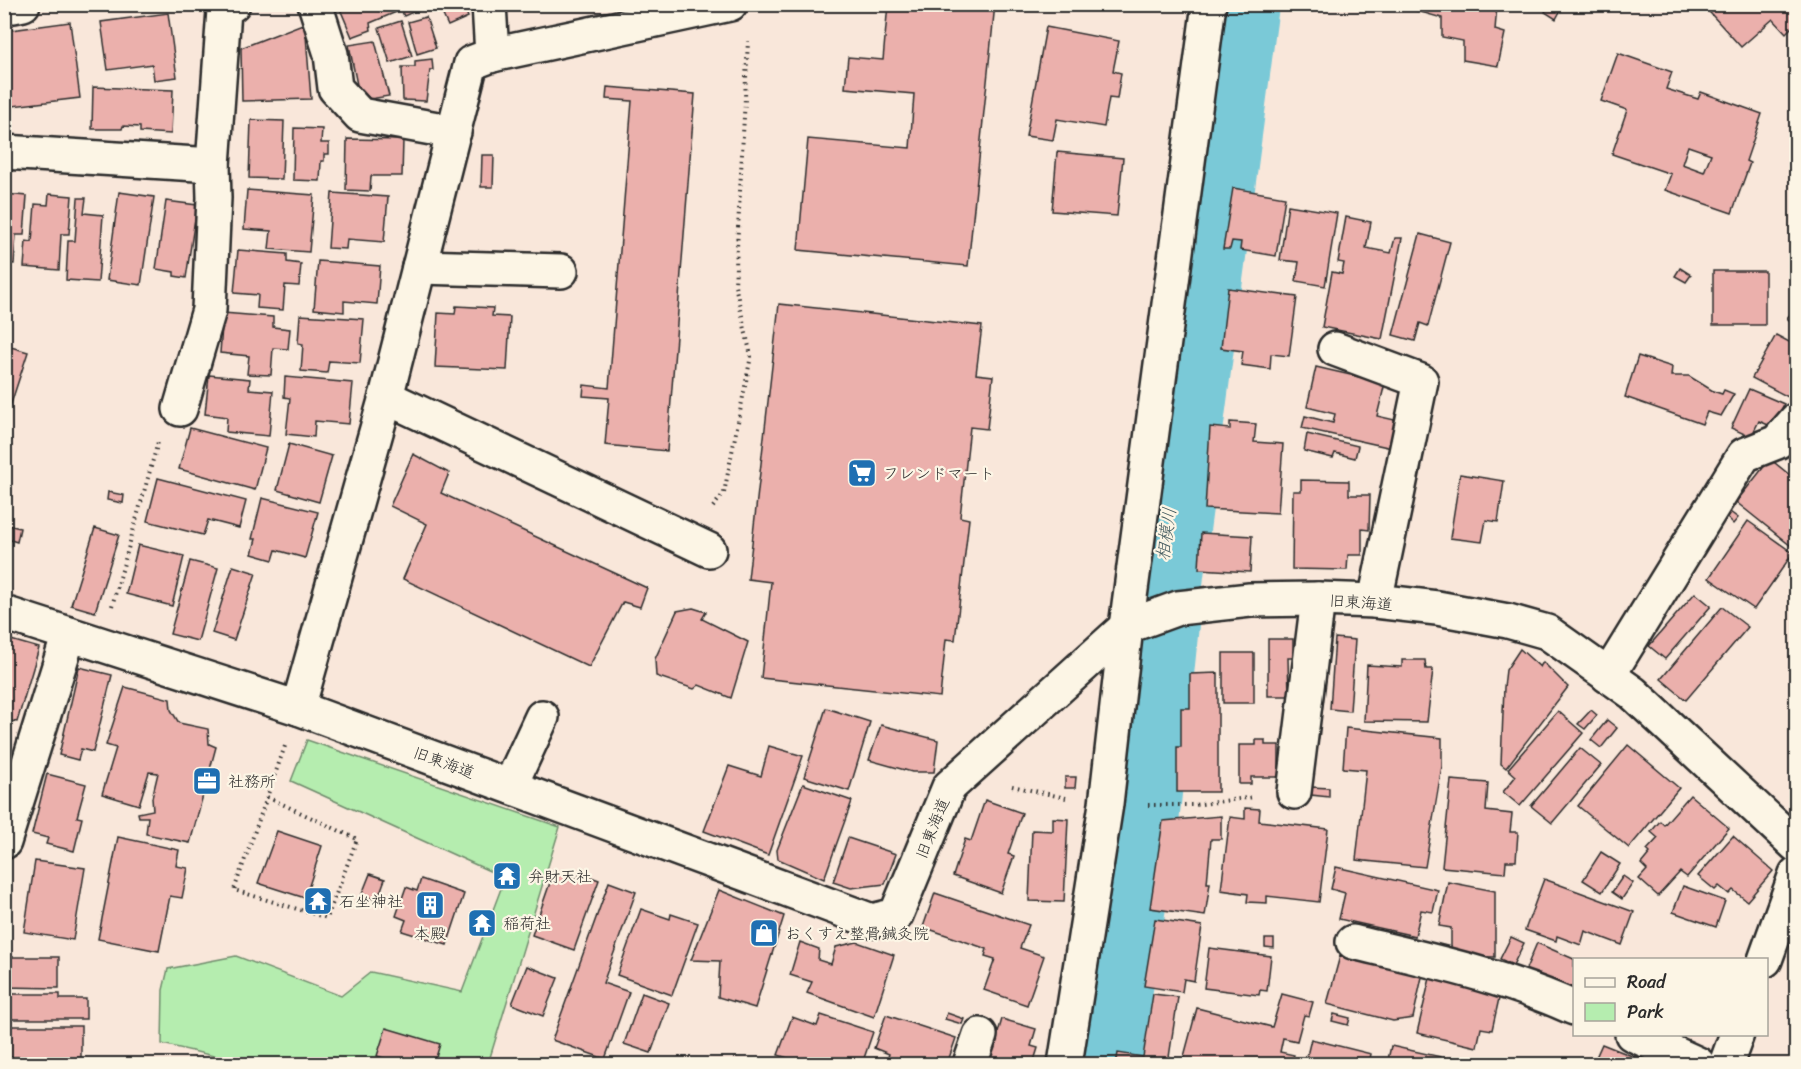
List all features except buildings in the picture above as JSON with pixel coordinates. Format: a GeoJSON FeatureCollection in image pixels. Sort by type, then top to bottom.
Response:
{"type":"FeatureCollection","features":[{"type":"Feature","properties":{"kind":"street"},"geometry":{"type":"LineString","coordinates":[[180,409],[208,310],[214,198],[213,165],[224,10],[233,4]]}},
{"type":"Feature","properties":{"kind":"street"},"geometry":{"type":"LineString","coordinates":[[315,4],[331,54],[335,88],[360,115],[453,132]]}},
{"type":"Feature","properties":{"kind":"street"},"geometry":{"type":"LineString","coordinates":[[489,4],[492,56]]}},
{"type":"Feature","properties":{"kind":"street"},"geometry":{"type":"LineString","coordinates":[[298,708],[386,397],[471,63],[492,56],[730,4]]}},
{"type":"Feature","properties":{"kind":"street"},"geometry":{"type":"LineString","coordinates":[[1065,1065],[1134,624],[1209,4]]}},
{"type":"Feature","properties":{"kind":"street"},"geometry":{"type":"LineString","coordinates":[[4,152],[213,165]]}},
{"type":"Feature","properties":{"kind":"street"},"geometry":{"type":"LineString","coordinates":[[419,267],[561,271]]}},
{"type":"Feature","properties":{"kind":"street"},"geometry":{"type":"LineString","coordinates":[[1335,349],[1421,381],[1375,601]]}},
{"type":"Feature","properties":{"kind":"street"},"geometry":{"type":"LineString","coordinates":[[386,397],[699,544]]}},
{"type":"Feature","properties":{"kind":"street"},"geometry":{"type":"LineString","coordinates":[[1608,676],[1744,454],[1777,442],[1797,420]]}},
{"type":"Feature","properties":{"kind":"street"},"geometry":{"type":"LineString","coordinates":[[1294,792],[1318,599]]}},
{"type":"Feature","properties":{"kind":"street","name":"旧東海道"},"geometry":{"type":"LineString","coordinates":[[4,613],[298,708],[872,921],[896,915],[949,787],[1134,624],[1178,609],[1250,600],[1375,601],[1437,608],[1508,621],[1547,632],[1632,693],[1797,845]]}},
{"type":"Feature","properties":{"kind":"street"},"geometry":{"type":"LineString","coordinates":[[4,842],[69,634]]}},
{"type":"Feature","properties":{"kind":"street"},"geometry":{"type":"LineString","coordinates":[[510,786],[542,717]]}},
{"type":"Feature","properties":{"kind":"street"},"geometry":{"type":"LineString","coordinates":[[1766,958],[1797,874]]}},
{"type":"Feature","properties":{"kind":"street"},"geometry":{"type":"LineString","coordinates":[[1353,942],[1444,964],[1524,987],[1573,1007]]}},
{"type":"Feature","properties":{"kind":"street"},"geometry":{"type":"LineString","coordinates":[[1634,1036],[1698,1065]]}},
{"type":"Feature","properties":{"kind":"street"},"geometry":{"type":"LineString","coordinates":[[1726,1065],[1737,1036]]}},
{"type":"Feature","properties":{"kind":"path"},"geometry":{"type":"LineString","coordinates":[[699,544],[724,493],[752,356],[735,285],[749,34]]}},
{"type":"Feature","properties":{"kind":"path"},"geometry":{"type":"LineString","coordinates":[[101,644],[165,418],[180,409]]}},
{"type":"Feature","properties":{"kind":"path"},"geometry":{"type":"LineString","coordinates":[[267,797],[357,839],[327,918],[234,891],[298,708]]}},
{"type":"Feature","properties":{"kind":"path"},"geometry":{"type":"LineString","coordinates":[[979,761],[1002,784],[1078,801],[1106,804]]}},
{"type":"Feature","properties":{"kind":"path"},"geometry":{"type":"LineString","coordinates":[[1154,805],[1194,805],[1294,792]]}},
{"type":"Feature","properties":{"kind":"green space"},"geometry":{"type":"Polygon","coordinates":[[[307,740],[560,827],[488,1064],[248,1064],[162,1044],[163,990],[168,969],[236,956],[341,996],[371,972],[462,992],[505,878],[291,781],[307,740]]]}},
{"type":"Feature","properties":{"kind":"waterway","name":"相模川"},"geometry":{"type":"LineString","coordinates":[[1098,1064],[1136,822],[1161,574],[1236,4]]}},
{"type":"Feature","properties":{"kind":"place","name":"フレンドマート"},"geometry":{"type":"Point","coordinates":[862,473]}},
{"type":"Feature","properties":{"kind":"place","name":"社務所"},"geometry":{"type":"Point","coordinates":[207,781]}},
{"type":"Feature","properties":{"kind":"place","name":"弁財天社"},"geometry":{"type":"Point","coordinates":[507,876]}},
{"type":"Feature","properties":{"kind":"place","name":"石坐神社"},"geometry":{"type":"Point","coordinates":[318,901]}},
{"type":"Feature","properties":{"kind":"place","name":"本殿"},"geometry":{"type":"Point","coordinates":[430,905]}},
{"type":"Feature","properties":{"kind":"place","name":"稲荷社"},"geometry":{"type":"Point","coordinates":[482,923]}},
{"type":"Feature","properties":{"kind":"place","name":"おくすえ整骨鍼灸院"},"geometry":{"type":"Point","coordinates":[764,933]}}]}
